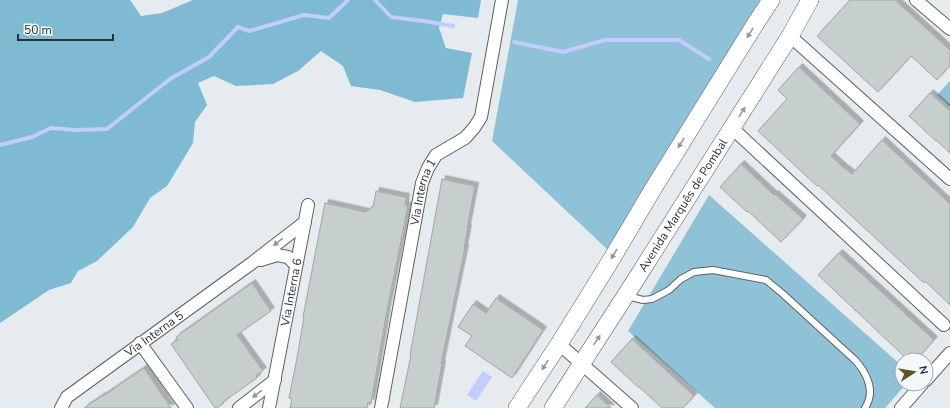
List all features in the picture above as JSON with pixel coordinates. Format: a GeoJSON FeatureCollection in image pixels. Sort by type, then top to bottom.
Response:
{"type":"FeatureCollection","features":[{"type":"Feature","properties":{"kind":"main road"},"geometry":{"type":"LineString","coordinates":[[517,408],[559,344],[657,182],[771,0]]}},
{"type":"Feature","properties":{"kind":"main road","name":"Avenida Marquês de Pombal"},"geometry":{"type":"LineString","coordinates":[[553,408],[790,36],[810,0]]}},
{"type":"Feature","properties":{"kind":"street","name":"Via Interna 1"},"geometry":{"type":"LineString","coordinates":[[381,408],[422,183],[428,168],[436,155],[465,138],[481,117],[502,0]]}},
{"type":"Feature","properties":{"kind":"street"},"geometry":{"type":"LineString","coordinates":[[916,0],[950,29]]}},
{"type":"Feature","properties":{"kind":"street"},"geometry":{"type":"LineString","coordinates":[[790,36],[950,179]]}},
{"type":"Feature","properties":{"kind":"street"},"geometry":{"type":"LineString","coordinates":[[732,128],[944,325]]}},
{"type":"Feature","properties":{"kind":"street","name":"Via Interna 6"},"geometry":{"type":"LineString","coordinates":[[269,408],[308,205]]}},
{"type":"Feature","properties":{"kind":"street","name":"Via Interna 5"},"geometry":{"type":"LineString","coordinates":[[62,408],[66,397],[252,263],[305,222]]}},
{"type":"Feature","properties":{"kind":"street","name":"Via Interna 5"},"geometry":{"type":"LineString","coordinates":[[252,263],[277,255],[288,257],[296,264]]}},
{"type":"Feature","properties":{"kind":"street"},"geometry":{"type":"LineString","coordinates":[[140,343],[187,408]]}},
{"type":"Feature","properties":{"kind":"street"},"geometry":{"type":"LineString","coordinates":[[559,344],[632,408]]}},
{"type":"Feature","properties":{"kind":"street"},"geometry":{"type":"LineString","coordinates":[[934,371],[950,352]]}},
{"type":"Feature","properties":{"kind":"street"},"geometry":{"type":"LineString","coordinates":[[238,408],[275,380]]}},
{"type":"Feature","properties":{"kind":"street"},"geometry":{"type":"LineString","coordinates":[[901,408],[915,392]]}},
{"type":"Feature","properties":{"kind":"lane"},"geometry":{"type":"LineString","coordinates":[[625,296],[643,300],[652,299],[669,290],[681,279],[694,272],[713,270],[766,280],[856,361],[866,374],[869,382],[870,394],[868,407]]}},
{"type":"Feature","properties":{"kind":"shaded area"},"geometry":{"type":"Polygon","coordinates":[[[0,0],[130,0],[141,16],[162,13],[193,0],[481,0],[478,18],[443,14],[439,28],[446,48],[472,53],[463,98],[415,102],[380,90],[351,86],[343,66],[321,51],[298,71],[273,84],[236,86],[214,76],[198,83],[207,105],[195,122],[193,143],[167,186],[150,198],[133,227],[97,261],[78,271],[71,283],[49,290],[0,323],[0,0]]]}},
{"type":"Feature","properties":{"kind":"shaded area"},"geometry":{"type":"Polygon","coordinates":[[[518,0],[765,0],[607,249],[492,141],[518,0]]]}},
{"type":"Feature","properties":{"kind":"shaded area"},"geometry":{"type":"Polygon","coordinates":[[[950,81],[950,107],[937,95],[950,81]]]}},
{"type":"Feature","properties":{"kind":"shaded area"},"geometry":{"type":"Polygon","coordinates":[[[709,195],[894,359],[894,392],[899,392],[885,408],[715,408],[628,331],[709,195]]]}},
{"type":"Feature","properties":{"kind":"shaded area"},"geometry":{"type":"Polygon","coordinates":[[[483,371],[492,377],[476,401],[467,395],[483,371]]]}},
{"type":"Feature","properties":{"kind":"building"},"geometry":{"type":"Polygon","coordinates":[[[850,0],[895,0],[950,50],[950,65],[937,80],[911,56],[878,92],[817,36],[850,0]]]}},
{"type":"Feature","properties":{"kind":"building"},"geometry":{"type":"Polygon","coordinates":[[[799,67],[860,124],[831,156],[845,169],[852,174],[882,140],[950,204],[950,305],[758,131],[787,99],[778,90],[799,67]]]}},
{"type":"Feature","properties":{"kind":"building"},"geometry":{"type":"Polygon","coordinates":[[[930,93],[950,111],[950,153],[909,116],[930,93]]]}},
{"type":"Feature","properties":{"kind":"building"},"geometry":{"type":"Polygon","coordinates":[[[741,164],[774,195],[775,194],[803,219],[781,242],[720,187],[741,164]]]}},
{"type":"Feature","properties":{"kind":"building"},"geometry":{"type":"Polygon","coordinates":[[[442,179],[475,186],[467,228],[465,248],[441,364],[434,408],[400,408],[411,355],[442,179]]]}},
{"type":"Feature","properties":{"kind":"building"},"geometry":{"type":"Polygon","coordinates":[[[376,191],[406,197],[405,205],[408,206],[387,310],[371,403],[368,402],[367,408],[290,408],[292,399],[289,398],[325,203],[366,212],[373,207],[376,191]]]}},
{"type":"Feature","properties":{"kind":"building"},"geometry":{"type":"Polygon","coordinates":[[[839,253],[934,340],[923,352],[900,352],[818,275],[839,253]]]}},
{"type":"Feature","properties":{"kind":"building"},"geometry":{"type":"Polygon","coordinates":[[[252,283],[271,311],[237,335],[263,371],[256,375],[257,378],[215,408],[171,344],[178,340],[176,337],[252,283]]]}},
{"type":"Feature","properties":{"kind":"building"},"geometry":{"type":"Polygon","coordinates":[[[496,298],[543,330],[512,378],[465,346],[472,336],[458,327],[473,304],[486,313],[496,298]]]}},
{"type":"Feature","properties":{"kind":"building"},"geometry":{"type":"Polygon","coordinates":[[[632,339],[694,396],[683,408],[662,408],[611,362],[632,339]]]}},
{"type":"Feature","properties":{"kind":"building"},"geometry":{"type":"Polygon","coordinates":[[[144,368],[171,408],[84,408],[103,396],[144,368]]]}},
{"type":"Feature","properties":{"kind":"building"},"geometry":{"type":"Polygon","coordinates":[[[597,395],[611,408],[585,408],[597,395]]]}},
{"type":"Feature","properties":{"kind":"waterway"},"geometry":{"type":"LineString","coordinates":[[0,145],[32,137],[51,128],[75,130],[107,129],[170,79],[209,57],[238,27],[249,31],[304,15],[329,18],[348,0]]}},
{"type":"Feature","properties":{"kind":"waterway"},"geometry":{"type":"LineString","coordinates":[[375,0],[391,17],[453,26]]}},
{"type":"Feature","properties":{"kind":"waterway"},"geometry":{"type":"LineString","coordinates":[[514,42],[563,52],[605,40],[679,40],[709,59]]}}]}
